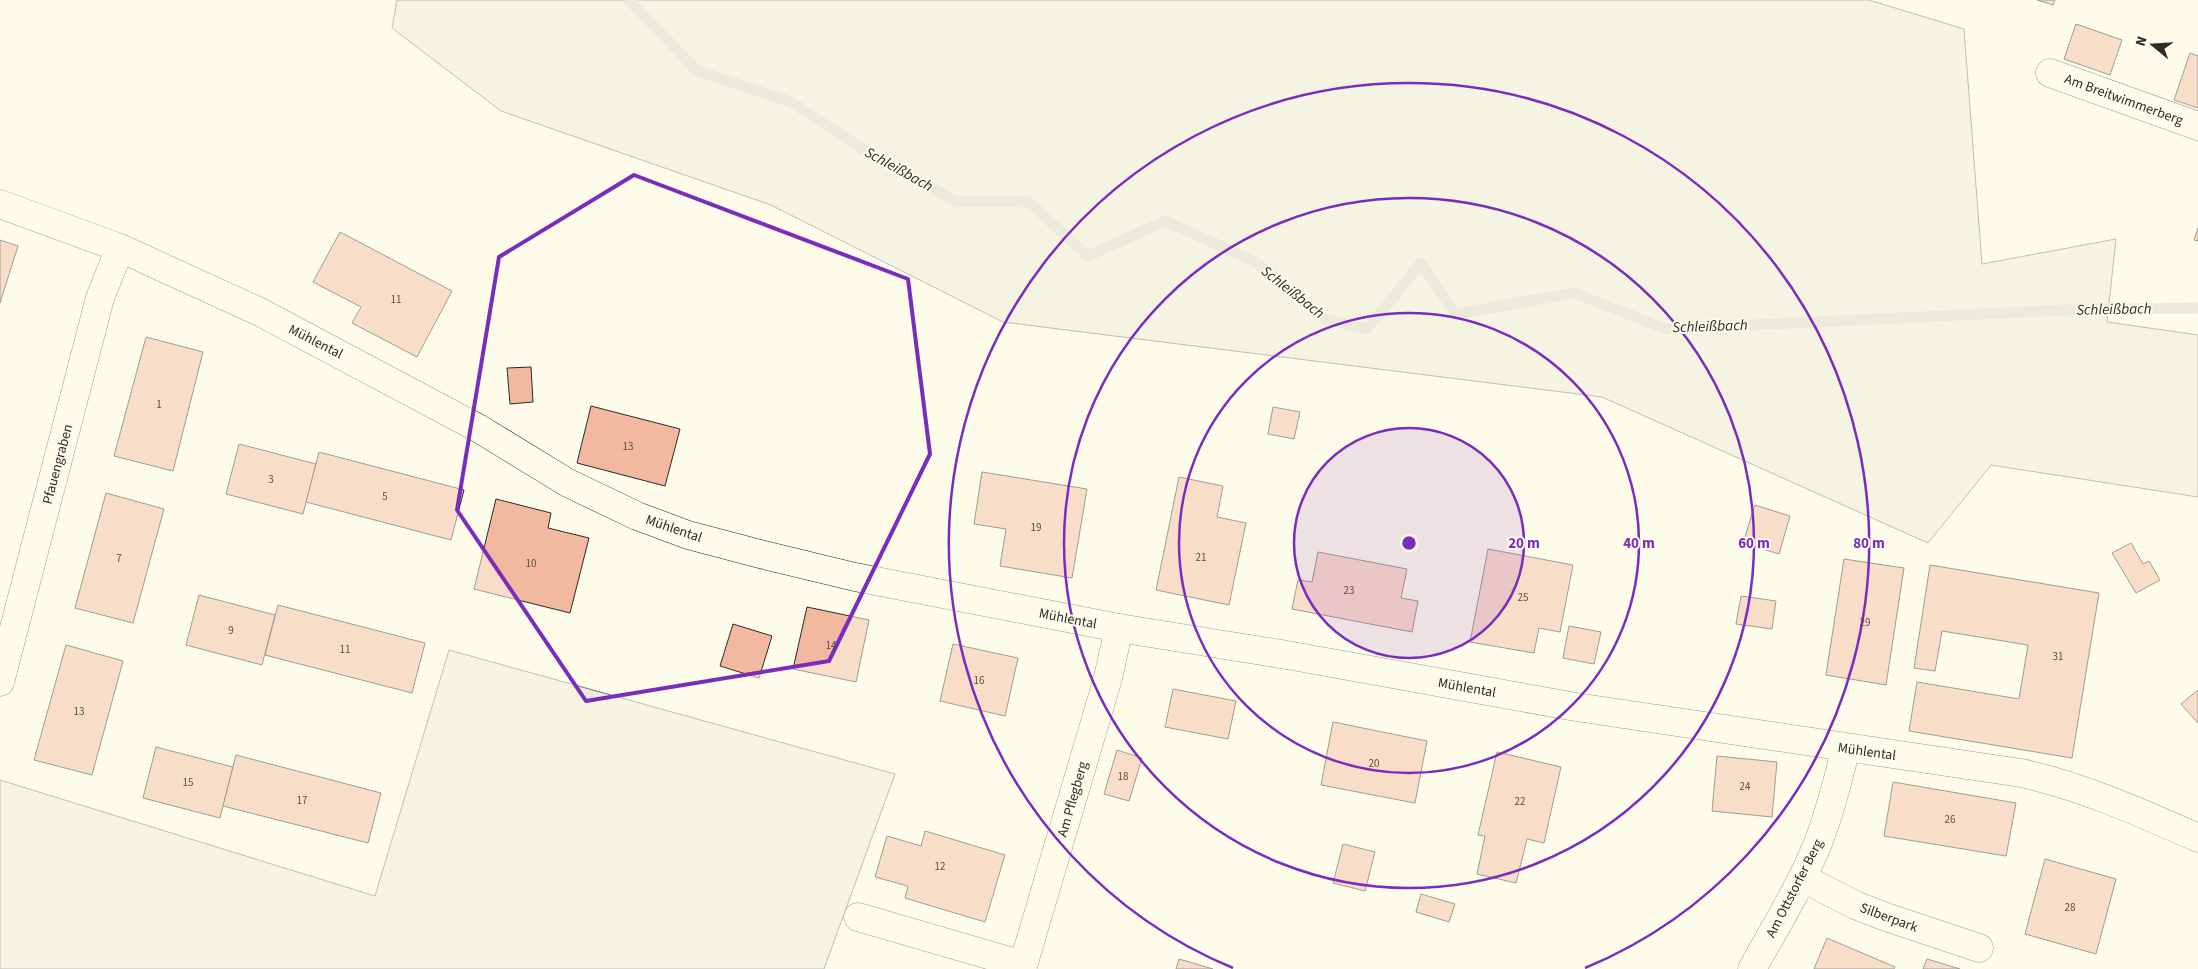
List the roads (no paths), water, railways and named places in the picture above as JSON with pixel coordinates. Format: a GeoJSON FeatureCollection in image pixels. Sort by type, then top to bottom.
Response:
{"type":"FeatureCollection","features":[{"type":"Feature","properties":{"kind":"street","name":"Am Breitwimmerberg"},"geometry":{"type":"LineString","coordinates":[[2050,73],[2198,126]]}},
{"type":"Feature","properties":{"kind":"street","name":"Mühlental"},"geometry":{"type":"LineString","coordinates":[[0,204],[120,248],[285,325],[478,428],[568,483],[637,516],[688,534],[855,577],[1119,628],[1288,655],[1576,707],[2021,773],[2060,782],[2101,796],[2198,838]]}},
{"type":"Feature","properties":{"kind":"street","name":"Pfauengraben"},"geometry":{"type":"LineString","coordinates":[[0,682],[100,298],[120,248]]}},
{"type":"Feature","properties":{"kind":"street","name":"Am Pflegberg"},"geometry":{"type":"LineString","coordinates":[[1023,967],[1108,678],[1119,628]]}},
{"type":"Feature","properties":{"kind":"street","name":"Am Ottstorfer Berg"},"geometry":{"type":"LineString","coordinates":[[1752,969],[1802,878],[1832,803],[1846,748]]}},
{"type":"Feature","properties":{"kind":"street","name":"Silberpark"},"geometry":{"type":"LineString","coordinates":[[1802,878],[1855,905],[1886,918],[1979,948]]}},
{"type":"Feature","properties":{"kind":"street"},"geometry":{"type":"LineString","coordinates":[[858,916],[1023,967]]}},
{"type":"Feature","properties":{"kind":"waterway","name":"Schleißbach"},"geometry":{"type":"LineString","coordinates":[[629,0],[697,71],[791,102],[878,159],[956,201],[1029,202],[1088,256],[1165,221],[1254,261],[1325,319],[1367,329],[1421,263],[1456,314],[1574,293],[1666,329],[2065,310],[2198,308]]}}]}
